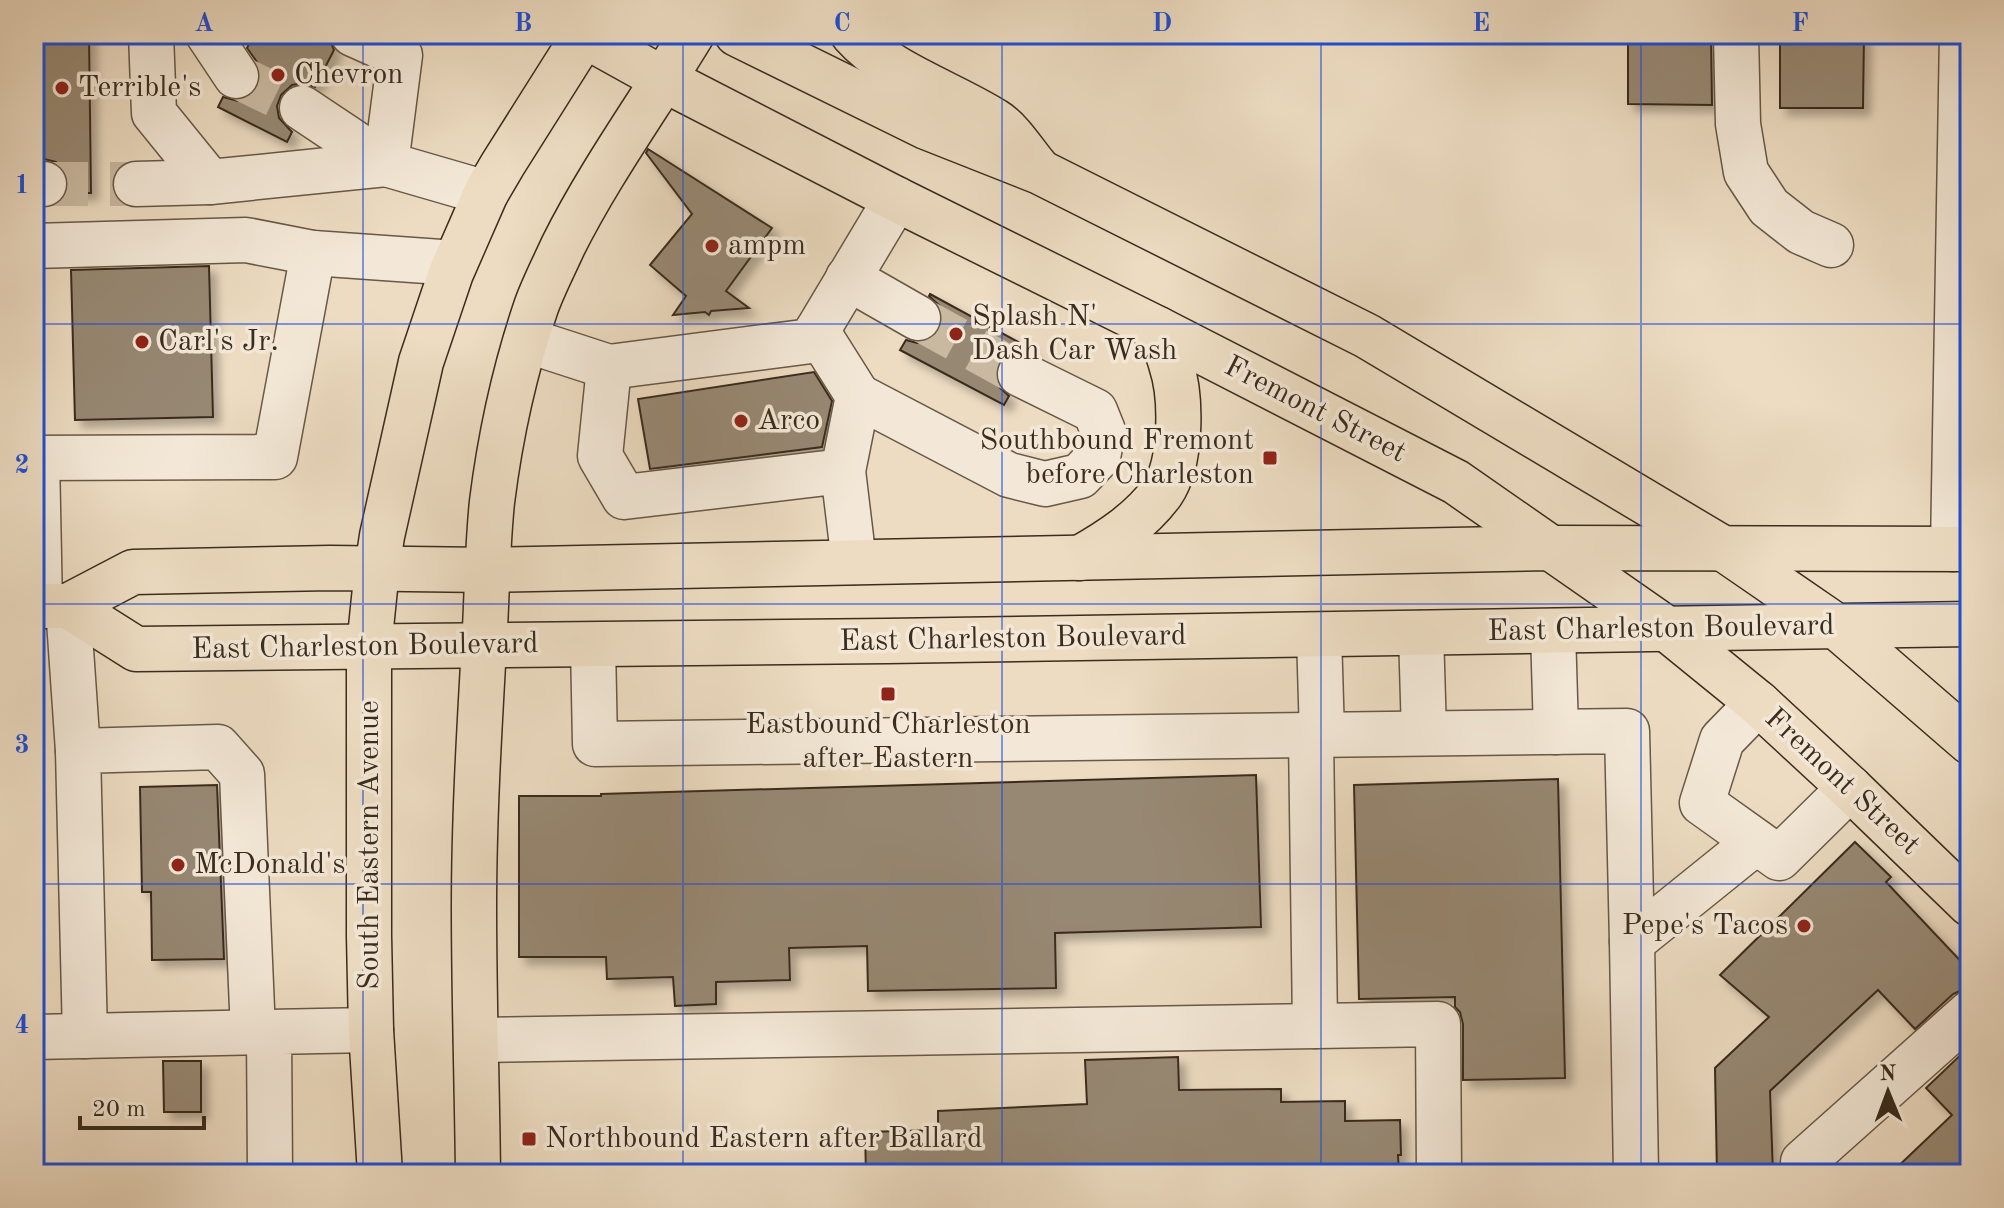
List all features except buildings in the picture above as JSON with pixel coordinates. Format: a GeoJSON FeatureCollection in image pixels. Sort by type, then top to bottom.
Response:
{"type":"FeatureCollection","features":[{"type":"Feature","properties":{"kind":"main road","name":"Fremont Street"},"geometry":{"type":"LineString","coordinates":[[584,34],[679,54],[896,199],[1456,482],[1667,629],[1758,703],[1970,904]]}},
{"type":"Feature","properties":{"kind":"main road","name":"South Eastern Avenue"},"geometry":{"type":"LineString","coordinates":[[380,1174],[369,936],[369,647],[377,569],[421,362],[455,263],[486,193],[584,34]]}},
{"type":"Feature","properties":{"kind":"main road"},"geometry":{"type":"LineString","coordinates":[[737,34],[926,127],[1040,172],[1367,336],[1724,549],[1836,626],[1970,742]]}},
{"type":"Feature","properties":{"kind":"main road"},"geometry":{"type":"LineString","coordinates":[[853,34],[863,46],[894,66],[999,123],[1040,172]]}},
{"type":"Feature","properties":{"kind":"main road"},"geometry":{"type":"LineString","coordinates":[[478,1174],[475,840],[488,570],[496,473],[514,386],[537,304],[577,219],[679,54]]}},
{"type":"Feature","properties":{"kind":"main road"},"geometry":{"type":"LineString","coordinates":[[1080,558],[1115,538],[1135,520],[1164,489],[1168,478],[1175,456],[1179,413],[1172,367],[1158,329]]}},
{"type":"Feature","properties":{"kind":"main road"},"geometry":{"type":"LineString","coordinates":[[47,606],[133,572],[330,568],[488,570],[1551,548],[1962,549]]}},
{"type":"Feature","properties":{"kind":"main road","name":"East Charleston Boulevard"},"geometry":{"type":"LineString","coordinates":[[47,606],[136,649],[1970,624]]}},
{"type":"Feature","properties":{"kind":"street"},"geometry":{"type":"LineString","coordinates":[[151,34],[154,113],[210,182]]}},
{"type":"Feature","properties":{"kind":"street"},"geometry":{"type":"LineString","coordinates":[[208,34],[236,76]]}},
{"type":"Feature","properties":{"kind":"street"},"geometry":{"type":"LineString","coordinates":[[353,34],[400,55],[386,164]]}},
{"type":"Feature","properties":{"kind":"street"},"geometry":{"type":"LineString","coordinates":[[1736,34],[1738,124],[1746,172],[1769,207],[1801,232],[1831,245]]}},
{"type":"Feature","properties":{"kind":"street"},"geometry":{"type":"LineString","coordinates":[[1962,34],[1966,108],[1962,549]]}},
{"type":"Feature","properties":{"kind":"street"},"geometry":{"type":"LineString","coordinates":[[302,108],[386,164],[486,193]]}},
{"type":"Feature","properties":{"kind":"street"},"geometry":{"type":"LineString","coordinates":[[136,184],[210,182],[386,164]]}},
{"type":"Feature","properties":{"kind":"street"},"geometry":{"type":"LineString","coordinates":[[526,340],[609,367],[811,341],[896,199]]}},
{"type":"Feature","properties":{"kind":"street"},"geometry":{"type":"LineString","coordinates":[[34,246],[246,240],[313,253],[455,263]]}},
{"type":"Feature","properties":{"kind":"street"},"geometry":{"type":"LineString","coordinates":[[85,1036],[78,751],[47,606],[36,458],[275,457],[313,253]]}},
{"type":"Feature","properties":{"kind":"street"},"geometry":{"type":"LineString","coordinates":[[848,278],[918,318]]}},
{"type":"Feature","properties":{"kind":"street"},"geometry":{"type":"LineString","coordinates":[[817,331],[858,396],[1009,475],[1045,484],[1080,476],[1098,457],[1103,431],[1095,411],[1020,374]]}},
{"type":"Feature","properties":{"kind":"street"},"geometry":{"type":"LineString","coordinates":[[609,367],[600,456],[624,497],[843,471]]}},
{"type":"Feature","properties":{"kind":"street"},"geometry":{"type":"LineString","coordinates":[[854,562],[843,471],[858,396]]}},
{"type":"Feature","properties":{"kind":"street"},"geometry":{"type":"LineString","coordinates":[[1553,631],[1556,732]]}},
{"type":"Feature","properties":{"kind":"street"},"geometry":{"type":"LineString","coordinates":[[1421,633],[1424,733]]}},
{"type":"Feature","properties":{"kind":"street"},"geometry":{"type":"LineString","coordinates":[[1315,1026],[1319,635]]}},
{"type":"Feature","properties":{"kind":"street"},"geometry":{"type":"LineString","coordinates":[[593,645],[595,744],[1627,731],[1636,1174]]}},
{"type":"Feature","properties":{"kind":"street"},"geometry":{"type":"LineString","coordinates":[[1758,703],[1722,740],[1702,803],[1779,858],[1850,788]]}},
{"type":"Feature","properties":{"kind":"street"},"geometry":{"type":"LineString","coordinates":[[78,751],[218,747],[242,774],[270,1174]]}},
{"type":"Feature","properties":{"kind":"street"},"geometry":{"type":"LineString","coordinates":[[1632,942],[1756,842]]}},
{"type":"Feature","properties":{"kind":"street"},"geometry":{"type":"LineString","coordinates":[[1803,1162],[1970,1013]]}},
{"type":"Feature","properties":{"kind":"street"},"geometry":{"type":"LineString","coordinates":[[476,1040],[1438,1024],[1439,1174]]}},
{"type":"Feature","properties":{"kind":"street"},"geometry":{"type":"LineString","coordinates":[[34,1037],[371,1030]]}},
{"type":"Feature","properties":{"kind":"tunnel"},"geometry":{"type":"LineString","coordinates":[[236,76],[302,108]]}},
{"type":"Feature","properties":{"kind":"tunnel"},"geometry":{"type":"LineString","coordinates":[[44,184],[136,184]]}},
{"type":"Feature","properties":{"kind":"tunnel"},"geometry":{"type":"LineString","coordinates":[[918,318],[1020,374]]}},
{"type":"Feature","properties":{"kind":"place","name":"Chevron"},"geometry":{"type":"Point","coordinates":[278,75]}},
{"type":"Feature","properties":{"kind":"place","name":"Terrible's"},"geometry":{"type":"Point","coordinates":[62,88]}},
{"type":"Feature","properties":{"kind":"place","name":"ampm"},"geometry":{"type":"Point","coordinates":[712,246]}},
{"type":"Feature","properties":{"kind":"place","name":"Splash N' Dash Car Wash"},"geometry":{"type":"Point","coordinates":[956,334]}},
{"type":"Feature","properties":{"kind":"place","name":"Carl's Jr."},"geometry":{"type":"Point","coordinates":[142,342]}},
{"type":"Feature","properties":{"kind":"place","name":"Arco"},"geometry":{"type":"Point","coordinates":[741,421]}},
{"type":"Feature","properties":{"kind":"place","name":"Southbound Fremont before Charleston"},"geometry":{"type":"Point","coordinates":[1270,458]}},
{"type":"Feature","properties":{"kind":"place","name":"Eastbound Charleston after Eastern"},"geometry":{"type":"Point","coordinates":[888,694]}},
{"type":"Feature","properties":{"kind":"place","name":"McDonald's"},"geometry":{"type":"Point","coordinates":[178,865]}},
{"type":"Feature","properties":{"kind":"place","name":"Pepe's Tacos"},"geometry":{"type":"Point","coordinates":[1804,926]}},
{"type":"Feature","properties":{"kind":"place","name":"Northbound Eastern after Ballard"},"geometry":{"type":"Point","coordinates":[529,1139]}}]}
